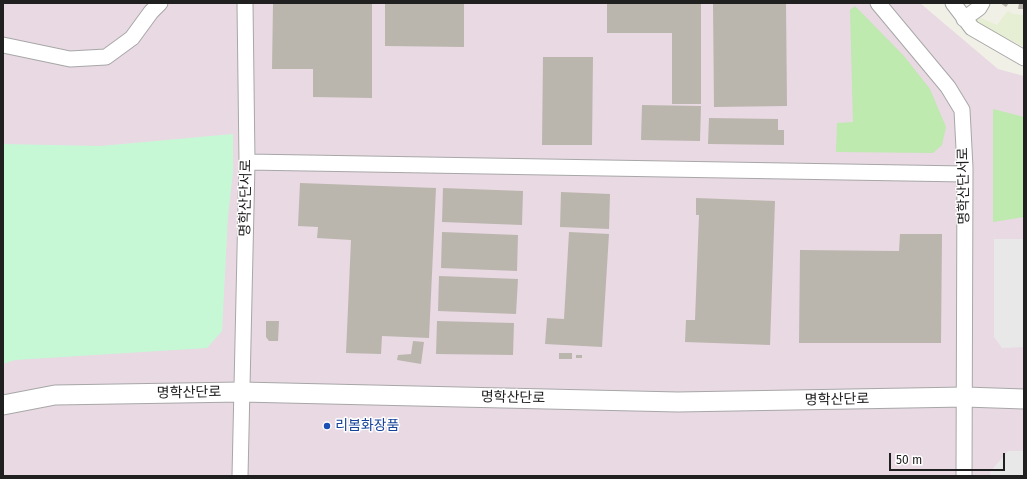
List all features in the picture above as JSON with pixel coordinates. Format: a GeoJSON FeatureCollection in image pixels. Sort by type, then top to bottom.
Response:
{"type":"FeatureCollection","features":[{"type":"Feature","properties":{"kind":"street"},"geometry":{"type":"LineString","coordinates":[[3,45],[70,59],[106,57],[132,38],[150,12],[160,3]]}},
{"type":"Feature","properties":{"kind":"street","name":"명학산단서로"},"geometry":{"type":"LineString","coordinates":[[240,476],[247,162],[245,3]]}},
{"type":"Feature","properties":{"kind":"street","name":"명학산단서로"},"geometry":{"type":"LineString","coordinates":[[878,3],[948,87],[962,110],[964,174],[964,476]]}},
{"type":"Feature","properties":{"kind":"street"},"geometry":{"type":"LineString","coordinates":[[953,3],[972,28],[1024,58]]}},
{"type":"Feature","properties":{"kind":"street"},"geometry":{"type":"LineString","coordinates":[[964,18],[979,8],[982,3]]}},
{"type":"Feature","properties":{"kind":"street"},"geometry":{"type":"LineString","coordinates":[[247,162],[964,174]]}},
{"type":"Feature","properties":{"kind":"street","name":"명학산단로"},"geometry":{"type":"LineString","coordinates":[[3,405],[55,395],[241,392],[678,402],[965,397],[1024,399]]}},
{"type":"Feature","properties":{"kind":"shaded area"},"geometry":{"type":"Polygon","coordinates":[[[3,3],[920,3],[998,69],[1024,76],[1024,476],[3,476],[3,3]]]}},
{"type":"Feature","properties":{"kind":"shaded area"},"geometry":{"type":"Polygon","coordinates":[[[994,239],[1024,239],[1024,347],[1002,348],[994,337],[994,239]]]}},
{"type":"Feature","properties":{"kind":"shaded area"},"geometry":{"type":"Polygon","coordinates":[[[1008,451],[1024,451],[1024,476],[990,476],[990,472],[1008,451]]]}},
{"type":"Feature","properties":{"kind":"green space"},"geometry":{"type":"Polygon","coordinates":[[[855,6],[904,56],[930,89],[946,127],[942,145],[933,153],[836,152],[837,123],[853,122],[850,10],[855,6]]]}},
{"type":"Feature","properties":{"kind":"green space"},"geometry":{"type":"Polygon","coordinates":[[[1008,11],[1013,14],[1024,15],[1024,47],[978,24],[976,20],[981,18],[997,25],[1008,11]]]}},
{"type":"Feature","properties":{"kind":"green space"},"geometry":{"type":"Polygon","coordinates":[[[993,109],[1024,117],[1024,217],[993,222],[993,109]]]}},
{"type":"Feature","properties":{"kind":"green space"},"geometry":{"type":"Polygon","coordinates":[[[233,134],[233,172],[228,216],[222,331],[207,348],[15,360],[3,364],[3,144],[100,146],[233,134]]]}},
{"type":"Feature","properties":{"kind":"building"},"geometry":{"type":"Polygon","coordinates":[[[273,3],[372,3],[372,98],[313,97],[313,69],[272,69],[273,3]]]}},
{"type":"Feature","properties":{"kind":"building"},"geometry":{"type":"Polygon","coordinates":[[[385,3],[464,3],[464,47],[385,46],[385,3]]]}},
{"type":"Feature","properties":{"kind":"building"},"geometry":{"type":"Polygon","coordinates":[[[607,3],[701,3],[701,104],[672,104],[672,33],[607,33],[607,3]]]}},
{"type":"Feature","properties":{"kind":"building"},"geometry":{"type":"Polygon","coordinates":[[[713,3],[786,3],[787,106],[714,107],[713,3]]]}},
{"type":"Feature","properties":{"kind":"building"},"geometry":{"type":"Polygon","coordinates":[[[1000,3],[1009,3],[1006,7],[1000,3]]]}},
{"type":"Feature","properties":{"kind":"building"},"geometry":{"type":"Polygon","coordinates":[[[1019,3],[1024,3],[1024,9],[1018,9],[1019,3]]]}},
{"type":"Feature","properties":{"kind":"building"},"geometry":{"type":"Polygon","coordinates":[[[543,57],[593,57],[592,145],[542,145],[543,57]]]}},
{"type":"Feature","properties":{"kind":"building"},"geometry":{"type":"Polygon","coordinates":[[[642,105],[701,106],[700,141],[641,140],[642,105]]]}},
{"type":"Feature","properties":{"kind":"building"},"geometry":{"type":"Polygon","coordinates":[[[709,118],[778,119],[778,130],[784,130],[784,145],[708,144],[709,118]]]}},
{"type":"Feature","properties":{"kind":"building"},"geometry":{"type":"Polygon","coordinates":[[[300,183],[436,188],[429,338],[382,336],[381,354],[346,353],[351,240],[317,238],[318,227],[298,226],[300,183]]]}},
{"type":"Feature","properties":{"kind":"building"},"geometry":{"type":"Polygon","coordinates":[[[443,188],[523,191],[522,225],[442,222],[443,188]]]}},
{"type":"Feature","properties":{"kind":"building"},"geometry":{"type":"Polygon","coordinates":[[[561,192],[610,194],[609,229],[560,227],[561,192]]]}},
{"type":"Feature","properties":{"kind":"building"},"geometry":{"type":"Polygon","coordinates":[[[696,198],[775,201],[770,345],[685,342],[686,320],[695,320],[699,215],[696,215],[696,198]]]}},
{"type":"Feature","properties":{"kind":"building"},"geometry":{"type":"Polygon","coordinates":[[[442,232],[518,235],[517,271],[441,268],[442,232]]]}},
{"type":"Feature","properties":{"kind":"building"},"geometry":{"type":"Polygon","coordinates":[[[569,232],[609,234],[602,347],[545,344],[547,318],[564,319],[569,232]]]}},
{"type":"Feature","properties":{"kind":"building"},"geometry":{"type":"Polygon","coordinates":[[[900,234],[942,234],[941,343],[799,343],[800,250],[899,251],[900,234]]]}},
{"type":"Feature","properties":{"kind":"building"},"geometry":{"type":"Polygon","coordinates":[[[439,276],[518,279],[516,314],[438,311],[439,276]]]}},
{"type":"Feature","properties":{"kind":"building"},"geometry":{"type":"Polygon","coordinates":[[[266,321],[279,321],[278,341],[269,341],[266,337],[266,321]]]}},
{"type":"Feature","properties":{"kind":"building"},"geometry":{"type":"Polygon","coordinates":[[[437,321],[514,323],[513,355],[436,354],[437,321]]]}},
{"type":"Feature","properties":{"kind":"building"},"geometry":{"type":"Polygon","coordinates":[[[413,341],[424,342],[421,364],[397,360],[398,355],[411,354],[413,341]]]}},
{"type":"Feature","properties":{"kind":"building"},"geometry":{"type":"Polygon","coordinates":[[[559,353],[572,353],[572,359],[559,359],[559,353]]]}},
{"type":"Feature","properties":{"kind":"building"},"geometry":{"type":"Polygon","coordinates":[[[576,355],[582,355],[582,358],[576,358],[576,355]]]}},
{"type":"Feature","properties":{"kind":"place","name":"리봄화장품"},"geometry":{"type":"Point","coordinates":[327,426]}}]}
